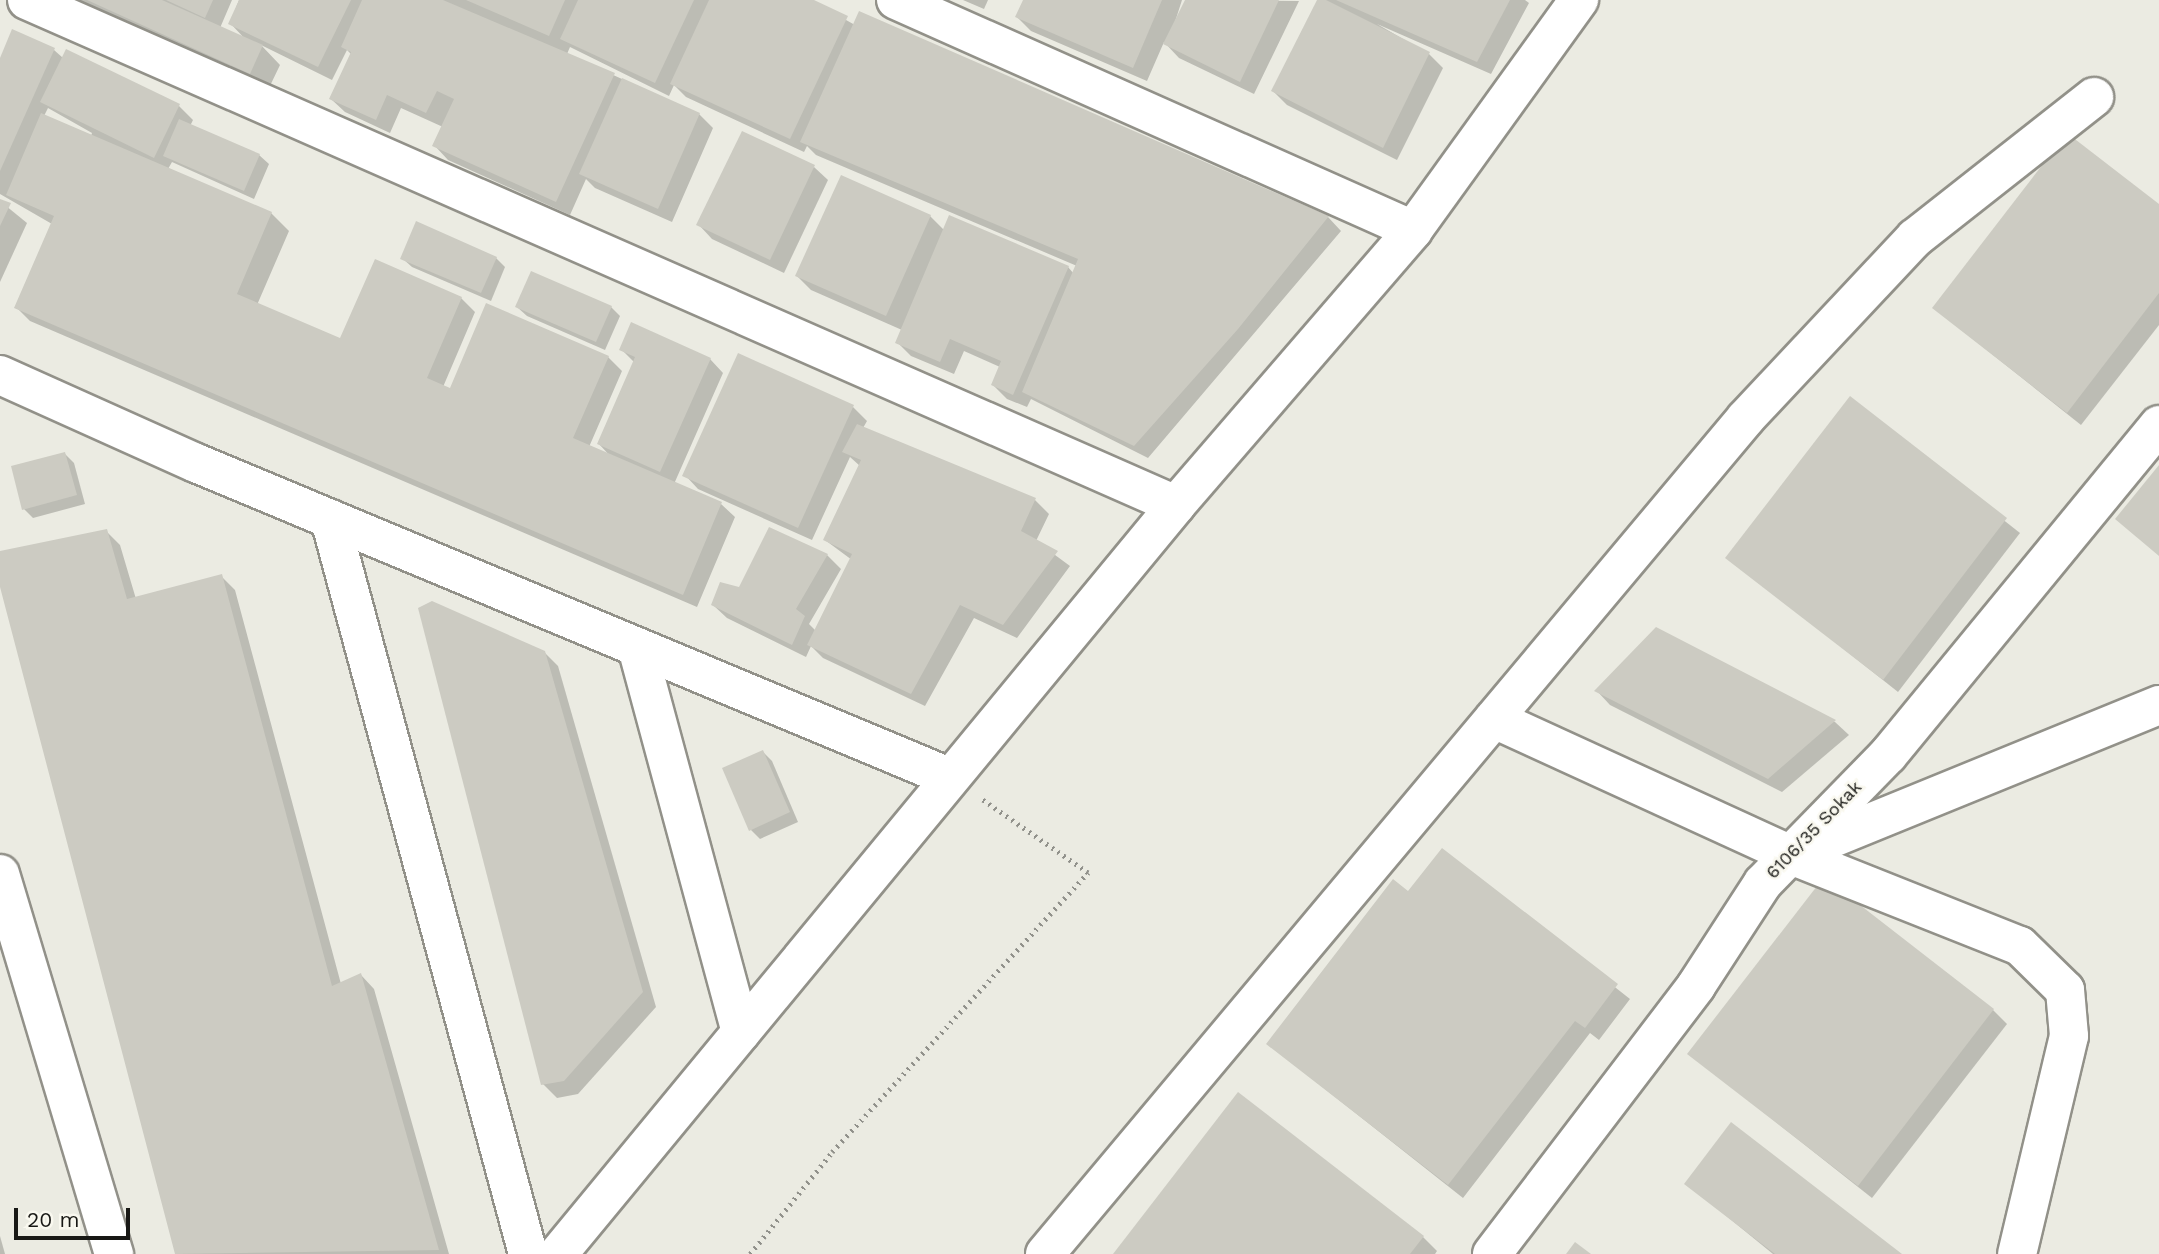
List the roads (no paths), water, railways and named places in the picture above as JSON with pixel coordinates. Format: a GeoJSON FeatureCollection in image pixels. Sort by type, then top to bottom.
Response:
{"type":"FeatureCollection","features":[{"type":"Feature","properties":{"kind":"street"},"geometry":{"type":"LineString","coordinates":[[27,0],[1176,505]]}},
{"type":"Feature","properties":{"kind":"street"},"geometry":{"type":"LineString","coordinates":[[896,0],[1413,230]]}},
{"type":"Feature","properties":{"kind":"street"},"geometry":{"type":"LineString","coordinates":[[558,1254],[1176,505],[1413,230],[1579,0]]}},
{"type":"Feature","properties":{"kind":"street"},"geometry":{"type":"LineString","coordinates":[[1045,1254],[1746,418],[1915,238],[2094,97]]}},
{"type":"Feature","properties":{"kind":"street"},"geometry":{"type":"LineString","coordinates":[[0,375],[330,519],[949,778]]}},
{"type":"Feature","properties":{"kind":"street","name":"6106/35 Sokak"},"geometry":{"type":"LineString","coordinates":[[1492,1254],[1696,986],[1763,883],[1888,755],[2159,425]]}},
{"type":"Feature","properties":{"kind":"street"},"geometry":{"type":"LineString","coordinates":[[330,519],[528,1254]]}},
{"type":"Feature","properties":{"kind":"street"},"geometry":{"type":"LineString","coordinates":[[637,647],[741,1032]]}},
{"type":"Feature","properties":{"kind":"street"},"geometry":{"type":"LineString","coordinates":[[1791,855],[2159,705]]}},
{"type":"Feature","properties":{"kind":"street"},"geometry":{"type":"LineString","coordinates":[[1494,719],[1791,855],[2020,946],[2065,990],[2069,1036],[2017,1254]]}},
{"type":"Feature","properties":{"kind":"street"},"geometry":{"type":"LineString","coordinates":[[0,874],[114,1254]]}}]}
